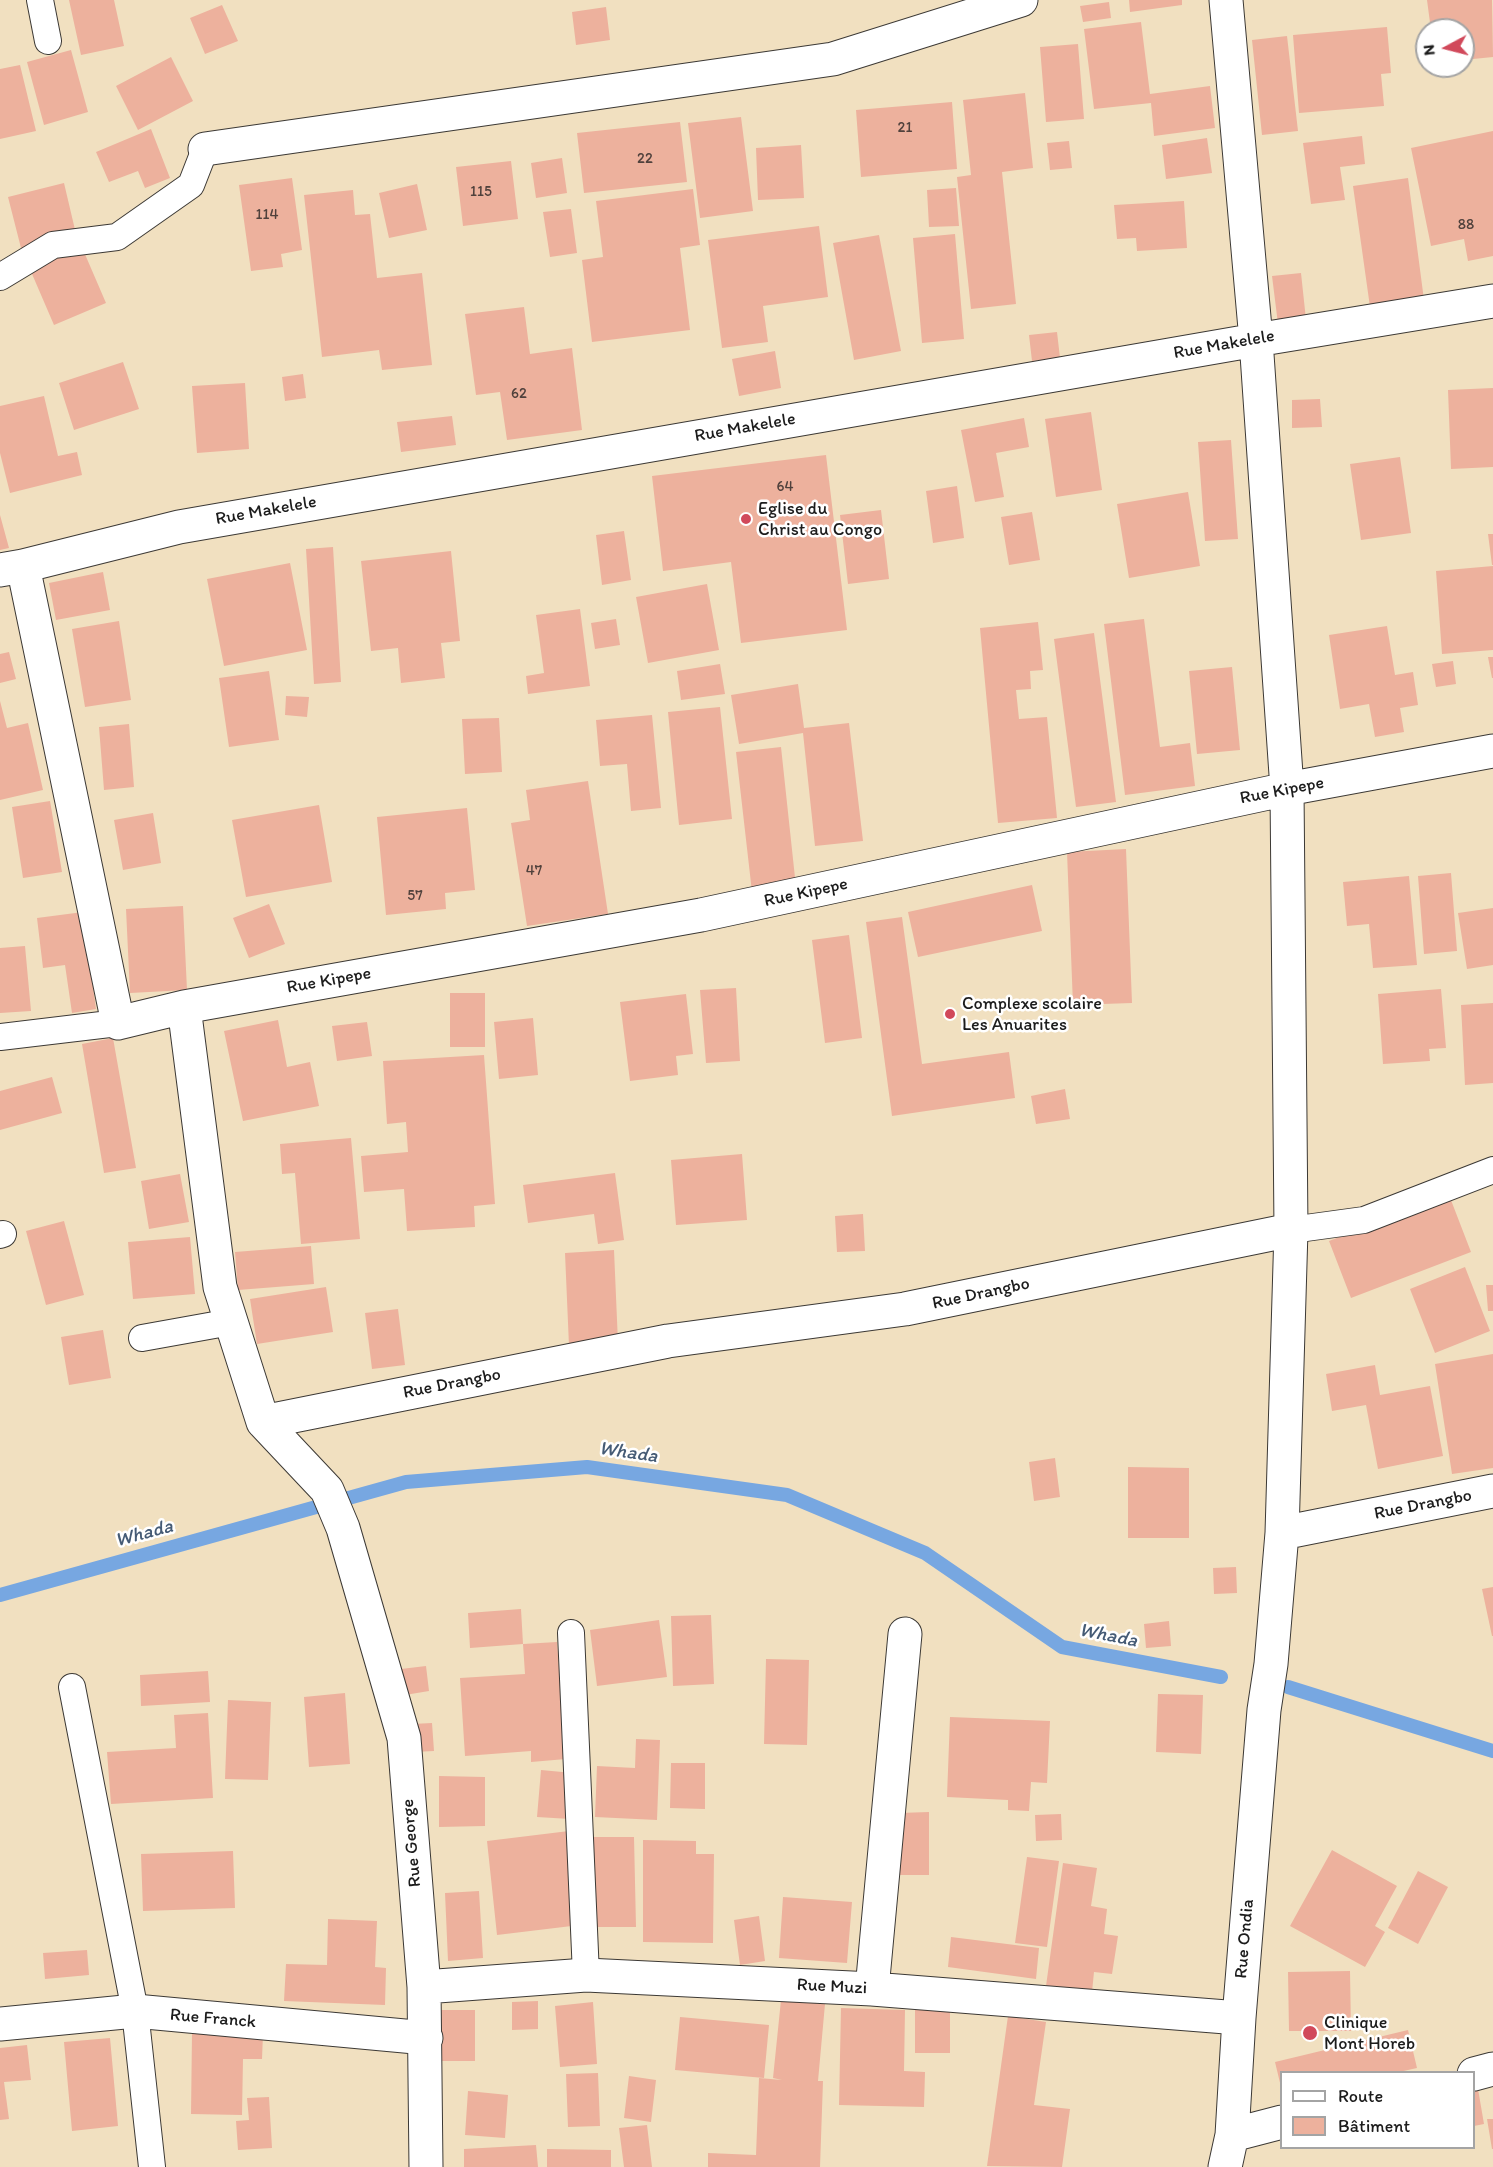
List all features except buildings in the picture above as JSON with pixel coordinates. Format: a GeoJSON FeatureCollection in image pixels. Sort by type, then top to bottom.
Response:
{"type":"FeatureCollection","features":[{"type":"Feature","properties":{"kind":"street"},"geometry":{"type":"LineString","coordinates":[[205,148],[833,59],[1021,0]]}},
{"type":"Feature","properties":{"kind":"street","name":"Rue Ondia"},"geometry":{"type":"LineString","coordinates":[[1225,2167],[1232,2135],[1239,2018],[1264,1710],[1271,1664],[1282,1533],[1291,1230],[1287,789],[1256,340],[1226,0]]}},
{"type":"Feature","properties":{"kind":"street","name":"Rue Makelele"},"geometry":{"type":"LineString","coordinates":[[12,568],[179,526],[1493,301]]}},
{"type":"Feature","properties":{"kind":"street"},"geometry":{"type":"LineString","coordinates":[[12,568],[117,1023]]}},
{"type":"Feature","properties":{"kind":"street","name":"Rue Kipepe"},"geometry":{"type":"LineString","coordinates":[[117,1023],[184,1007],[701,915],[1287,789],[1493,751]]}},
{"type":"Feature","properties":{"kind":"street"},"geometry":{"type":"LineString","coordinates":[[184,1007],[220,1287],[263,1422]]}},
{"type":"Feature","properties":{"kind":"street","name":"Rue Drangbo"},"geometry":{"type":"LineString","coordinates":[[263,1422],[654,1344],[905,1310],[1291,1230]]}},
{"type":"Feature","properties":{"kind":"street","name":"Rue George"},"geometry":{"type":"LineString","coordinates":[[263,1422],[327,1490],[343,1528],[404,1738],[424,1987],[426,2167]]}},
{"type":"Feature","properties":{"kind":"street","name":"Rue Drangbo"},"geometry":{"type":"LineString","coordinates":[[1282,1533],[1493,1491]]}},
{"type":"Feature","properties":{"kind":"street"},"geometry":{"type":"LineString","coordinates":[[872,1989],[906,1634]]}},
{"type":"Feature","properties":{"kind":"street","name":"Rue Muzi"},"geometry":{"type":"LineString","coordinates":[[424,1987],[586,1975],[872,1989],[1239,2018]]}},
{"type":"Feature","properties":{"kind":"street","name":"Rue Franck"},"geometry":{"type":"LineString","coordinates":[[0,2024],[135,2011],[426,2038]]}},
{"type":"Feature","properties":{"kind":"street"},"geometry":{"type":"LineString","coordinates":[[1475,2074],[1493,2069]]}},
{"type":"Feature","properties":{"kind":"street"},"geometry":{"type":"LineString","coordinates":[[1232,2135],[1280,2122]]}},
{"type":"Feature","properties":{"kind":"lane"},"geometry":{"type":"LineString","coordinates":[[40,0],[48,41]]}},
{"type":"Feature","properties":{"kind":"lane"},"geometry":{"type":"LineString","coordinates":[[0,276],[53,245],[117,237],[191,185],[205,148]]}},
{"type":"Feature","properties":{"kind":"lane"},"geometry":{"type":"LineString","coordinates":[[0,1037],[117,1023]]}},
{"type":"Feature","properties":{"kind":"lane"},"geometry":{"type":"LineString","coordinates":[[1291,1230],[1364,1220],[1493,1170]]}},
{"type":"Feature","properties":{"kind":"lane"},"geometry":{"type":"LineString","coordinates":[[142,1338],[231,1322]]}},
{"type":"Feature","properties":{"kind":"lane"},"geometry":{"type":"LineString","coordinates":[[571,1633],[586,1975]]}},
{"type":"Feature","properties":{"kind":"lane"},"geometry":{"type":"LineString","coordinates":[[72,1687],[135,2011],[152,2167]]}},
{"type":"Feature","properties":{"kind":"waterway","name":"Whada"},"geometry":{"type":"LineString","coordinates":[[0,1595],[406,1482],[587,1467],[787,1495],[925,1553],[1062,1647],[1221,1677]]}},
{"type":"Feature","properties":{"kind":"waterway","name":"Whada"},"geometry":{"type":"LineString","coordinates":[[1288,1687],[1493,1751]]}},
{"type":"Feature","properties":{"kind":"place","name":"Eglise du Christ au Congo"},"geometry":{"type":"Point","coordinates":[746,519]}},
{"type":"Feature","properties":{"kind":"place","name":"Complexe scolaire Les Anuarites"},"geometry":{"type":"Point","coordinates":[950,1014]}},
{"type":"Feature","properties":{"kind":"place","name":"Clinique Mont Horeb"},"geometry":{"type":"Point","coordinates":[1310,2033]}}]}
